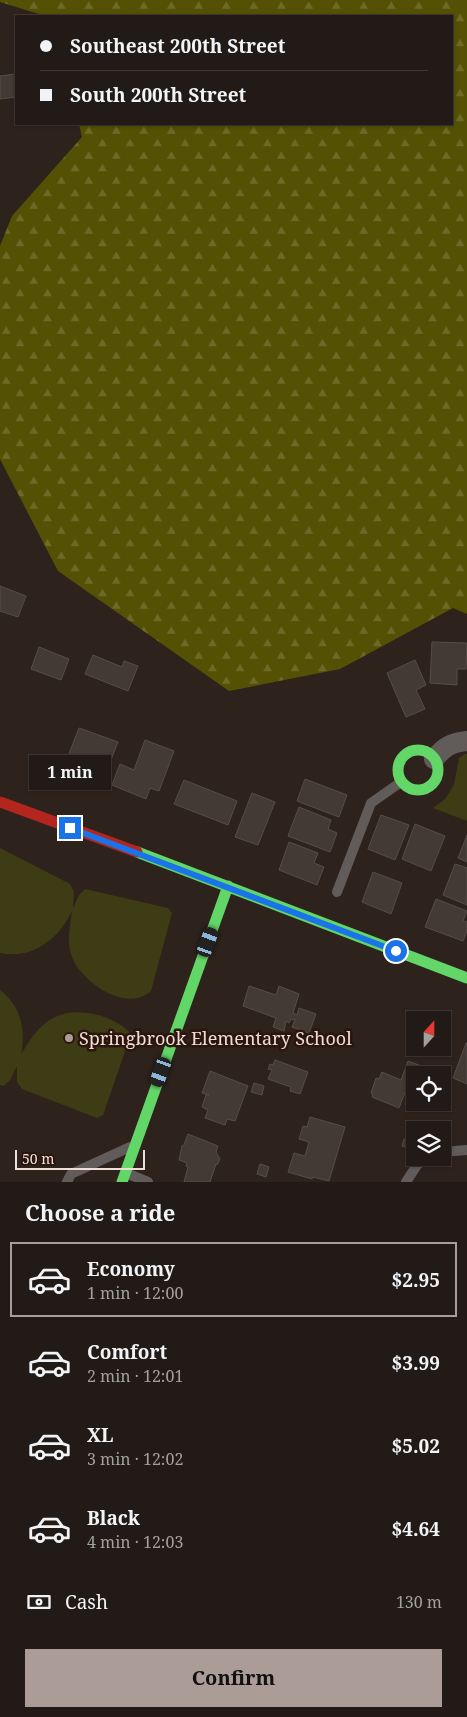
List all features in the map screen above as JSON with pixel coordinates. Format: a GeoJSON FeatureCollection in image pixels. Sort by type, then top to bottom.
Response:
{"type":"FeatureCollection","features":[{"type":"Feature","properties":{"kind":"street"},"geometry":{"type":"LineString","coordinates":[[434,759],[443,748],[454,743],[467,741]]}},
{"type":"Feature","properties":{"kind":"street"},"geometry":{"type":"LineString","coordinates":[[413,751],[421,751],[428,753],[434,759],[437,766],[437,774],[429,786],[422,790],[414,790],[401,782],[398,767],[406,754],[413,751]]}},
{"type":"Feature","properties":{"kind":"street"},"geometry":{"type":"LineString","coordinates":[[0,802],[228,886],[467,978]]}},
{"type":"Feature","properties":{"kind":"street"},"geometry":{"type":"LineString","coordinates":[[123,1177],[228,886]]}},
{"type":"Feature","properties":{"kind":"lane"},"geometry":{"type":"LineString","coordinates":[[337,892],[371,803],[401,782]]}},
{"type":"Feature","properties":{"kind":"lane"},"geometry":{"type":"LineString","coordinates":[[67,1182],[71,1174],[135,1145]]}},
{"type":"Feature","properties":{"kind":"lane"},"geometry":{"type":"LineString","coordinates":[[451,1151],[467,1150]]}},
{"type":"Feature","properties":{"kind":"lane"},"geometry":{"type":"LineString","coordinates":[[406,1182],[416,1166]]}},
{"type":"Feature","properties":{"kind":"lane"},"geometry":{"type":"LineString","coordinates":[[123,1177],[148,1182]]}},
{"type":"Feature","properties":{"kind":"shaded area"},"geometry":{"type":"Polygon","coordinates":[[[467,754],[467,821],[433,808],[445,799],[454,785],[459,758],[467,754]]]}},
{"type":"Feature","properties":{"kind":"shaded area"},"geometry":{"type":"Polygon","coordinates":[[[0,848],[70,884],[74,892],[73,908],[79,895],[85,889],[168,908],[172,913],[151,991],[141,997],[130,999],[118,997],[95,985],[85,976],[77,967],[70,951],[69,934],[72,911],[60,930],[43,945],[23,953],[0,953],[0,848]]]}},
{"type":"Feature","properties":{"kind":"shaded area"},"geometry":{"type":"Polygon","coordinates":[[[0,990],[13,1003],[20,1019],[23,1037],[21,1055],[33,1036],[48,1021],[69,1013],[80,1012],[103,1017],[114,1021],[131,1034],[103,1115],[97,1118],[22,1089],[17,1082],[17,1066],[10,1080],[4,1086],[0,1085],[0,990]]]}},
{"type":"Feature","properties":{"kind":"green space"},"geometry":{"type":"Polygon","coordinates":[[[0,0],[467,0],[467,614],[453,608],[340,669],[229,691],[58,571],[0,459],[0,246],[12,216],[82,137],[79,125],[453,125],[453,15],[42,15],[0,2],[0,0]]]}},
{"type":"Feature","properties":{"kind":"building"},"geometry":{"type":"Polygon","coordinates":[[[15,74],[15,97],[0,99],[0,76],[15,74]]]}},
{"type":"Feature","properties":{"kind":"building"},"geometry":{"type":"Polygon","coordinates":[[[0,586],[26,596],[18,617],[0,611],[0,586]]]}},
{"type":"Feature","properties":{"kind":"building"},"geometry":{"type":"Polygon","coordinates":[[[432,642],[467,643],[466,669],[457,669],[457,685],[430,683],[432,642]]]}},
{"type":"Feature","properties":{"kind":"building"},"geometry":{"type":"Polygon","coordinates":[[[39,647],[69,659],[61,680],[31,669],[39,647]]]}},
{"type":"Feature","properties":{"kind":"building"},"geometry":{"type":"Polygon","coordinates":[[[93,655],[122,667],[124,661],[138,666],[128,691],[85,674],[93,655]]]}},
{"type":"Feature","properties":{"kind":"building"},"geometry":{"type":"Polygon","coordinates":[[[415,660],[426,685],[416,690],[425,709],[406,717],[387,673],[415,660]]]}},
{"type":"Feature","properties":{"kind":"building"},"geometry":{"type":"Polygon","coordinates":[[[79,728],[118,742],[102,783],[63,769],[79,728]]]}},
{"type":"Feature","properties":{"kind":"building"},"geometry":{"type":"Polygon","coordinates":[[[145,740],[174,751],[159,791],[150,788],[146,799],[112,785],[120,764],[134,770],[145,740]]]}},
{"type":"Feature","properties":{"kind":"building"},"geometry":{"type":"Polygon","coordinates":[[[305,779],[347,795],[339,817],[297,801],[305,779]]]}},
{"type":"Feature","properties":{"kind":"building"},"geometry":{"type":"Polygon","coordinates":[[[184,780],[237,801],[228,825],[174,804],[184,780]]]}},
{"type":"Feature","properties":{"kind":"building"},"geometry":{"type":"Polygon","coordinates":[[[252,793],[275,802],[258,845],[235,837],[252,793]]]}},
{"type":"Feature","properties":{"kind":"building"},"geometry":{"type":"Polygon","coordinates":[[[299,807],[331,820],[328,829],[337,833],[330,852],[288,836],[299,807]]]}},
{"type":"Feature","properties":{"kind":"building"},"geometry":{"type":"Polygon","coordinates":[[[381,815],[409,825],[395,860],[368,849],[381,815]]]}},
{"type":"Feature","properties":{"kind":"building"},"geometry":{"type":"Polygon","coordinates":[[[415,824],[445,836],[431,871],[402,859],[415,824]]]}},
{"type":"Feature","properties":{"kind":"building"},"geometry":{"type":"Polygon","coordinates":[[[467,835],[467,862],[458,858],[467,835]]]}},
{"type":"Feature","properties":{"kind":"building"},"geometry":{"type":"Polygon","coordinates":[[[289,842],[318,853],[314,863],[324,867],[317,885],[279,870],[289,842]]]}},
{"type":"Feature","properties":{"kind":"building"},"geometry":{"type":"Polygon","coordinates":[[[455,864],[467,868],[467,905],[443,895],[455,864]]]}},
{"type":"Feature","properties":{"kind":"building"},"geometry":{"type":"Polygon","coordinates":[[[373,872],[402,883],[391,914],[362,902],[373,872]]]}},
{"type":"Feature","properties":{"kind":"building"},"geometry":{"type":"Polygon","coordinates":[[[436,899],[467,911],[463,921],[467,922],[467,931],[463,941],[425,927],[436,899]]]}},
{"type":"Feature","properties":{"kind":"building"},"geometry":{"type":"Polygon","coordinates":[[[249,986],[276,995],[279,986],[299,994],[293,1013],[297,1015],[299,1008],[316,1014],[309,1033],[292,1027],[295,1020],[291,1019],[289,1023],[286,1021],[284,1031],[273,1027],[276,1018],[243,1006],[249,986]]]}},
{"type":"Feature","properties":{"kind":"building"},"geometry":{"type":"Polygon","coordinates":[[[467,1043],[467,1084],[453,1078],[467,1043]]]}},
{"type":"Feature","properties":{"kind":"building"},"geometry":{"type":"Polygon","coordinates":[[[275,1060],[308,1072],[300,1094],[290,1091],[291,1087],[268,1079],[272,1070],[268,1069],[275,1060]]]}},
{"type":"Feature","properties":{"kind":"building"},"geometry":{"type":"Polygon","coordinates":[[[408,1061],[422,1066],[406,1066],[408,1061]]]}},
{"type":"Feature","properties":{"kind":"building"},"geometry":{"type":"Polygon","coordinates":[[[406,1066],[406,1090],[399,1108],[372,1097],[371,1093],[376,1078],[379,1079],[382,1072],[401,1080],[406,1066]]]}},
{"type":"Feature","properties":{"kind":"building"},"geometry":{"type":"Polygon","coordinates":[[[210,1071],[248,1086],[235,1121],[227,1119],[225,1125],[205,1118],[208,1110],[202,1107],[206,1095],[209,1095],[202,1093],[210,1071]]]}},
{"type":"Feature","properties":{"kind":"building"},"geometry":{"type":"Polygon","coordinates":[[[254,1083],[264,1086],[262,1095],[251,1092],[254,1083]]]}},
{"type":"Feature","properties":{"kind":"building"},"geometry":{"type":"Polygon","coordinates":[[[310,1117],[345,1127],[329,1181],[313,1177],[312,1179],[288,1172],[294,1153],[305,1156],[309,1142],[299,1139],[303,1126],[307,1127],[310,1117]]]}},
{"type":"Feature","properties":{"kind":"building"},"geometry":{"type":"Polygon","coordinates":[[[188,1134],[218,1146],[216,1152],[220,1159],[216,1164],[210,1182],[184,1182],[188,1167],[186,1166],[187,1163],[179,1160],[182,1146],[188,1134]]]}},
{"type":"Feature","properties":{"kind":"building"},"geometry":{"type":"Polygon","coordinates":[[[404,1139],[406,1140],[406,1148],[402,1146],[404,1139]]]}},
{"type":"Feature","properties":{"kind":"building"},"geometry":{"type":"Polygon","coordinates":[[[260,1164],[269,1167],[266,1177],[257,1174],[260,1164]]]}},
{"type":"Feature","properties":{"kind":"traffic: fast"},"geometry":{"type":"LineString","coordinates":[[418,750],[432,756],[438,770],[432,784],[418,790],[404,784],[398,770],[404,756],[418,750]]}},
{"type":"Feature","properties":{"kind":"traffic: fast"},"geometry":{"type":"LineString","coordinates":[[137,852],[467,978]]}},
{"type":"Feature","properties":{"kind":"traffic: fast"},"geometry":{"type":"LineString","coordinates":[[122,1182],[228,886]]}},
{"type":"Feature","properties":{"kind":"traffic: jam"},"geometry":{"type":"LineString","coordinates":[[0,802],[137,852]]}},
{"type":"Feature","properties":{"kind":"place","name":"Springbrook Elementary School"},"geometry":{"type":"Point","coordinates":[69,1038]}},
{"type":"Feature","properties":{"kind":"route"},"geometry":{"type":"LineString","coordinates":[[70,828],[228,886],[396,951]]}}]}
